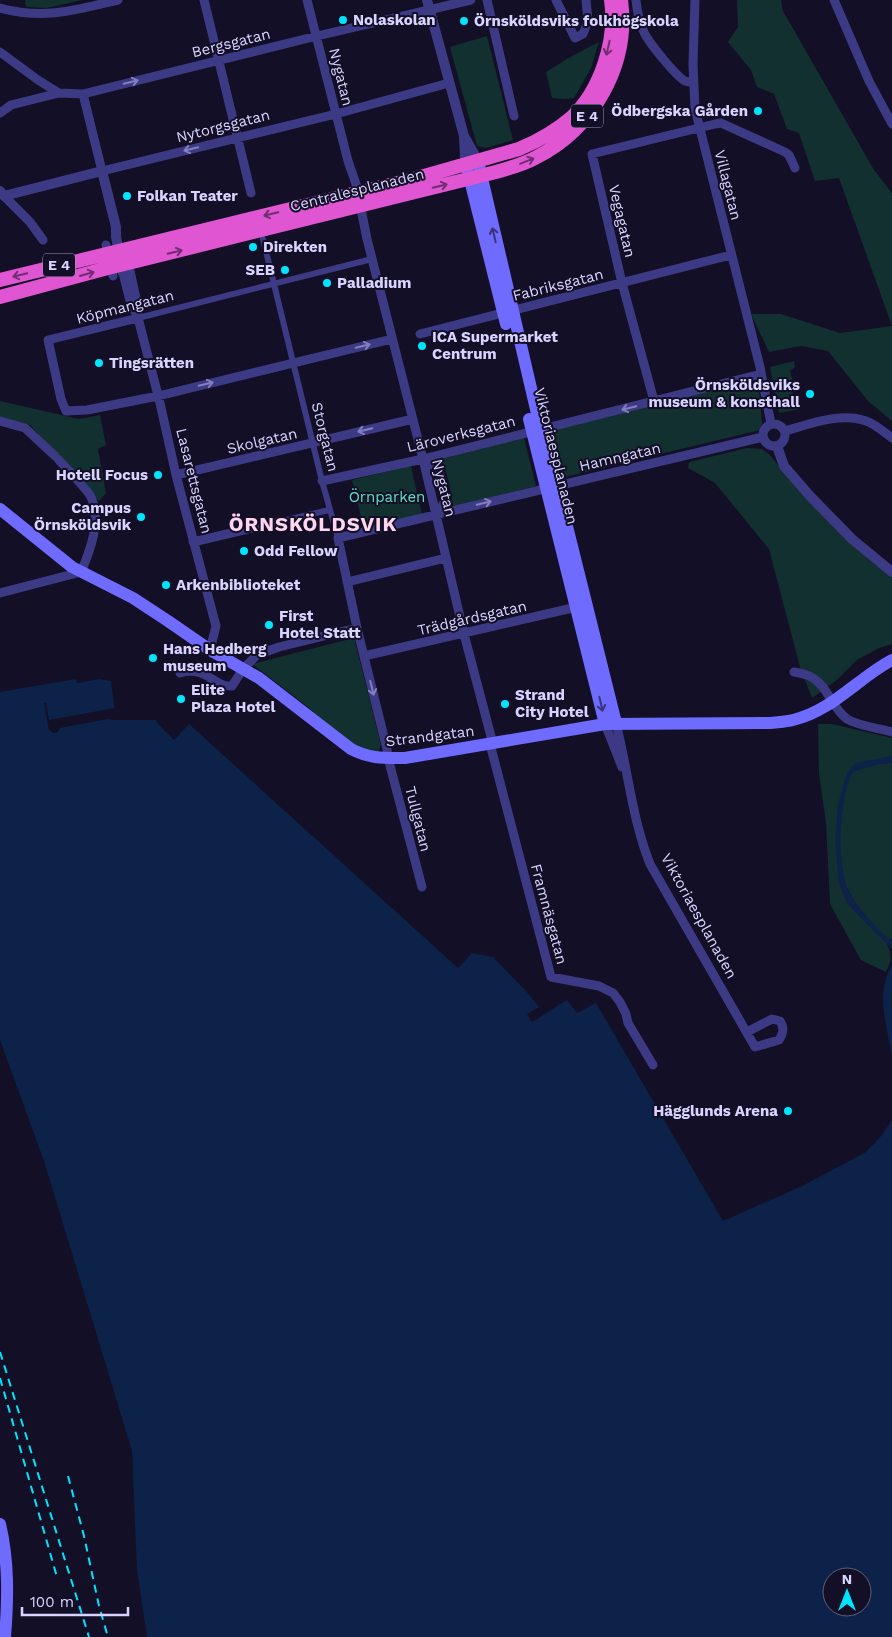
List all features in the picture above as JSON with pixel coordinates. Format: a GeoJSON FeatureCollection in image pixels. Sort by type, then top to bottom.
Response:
{"type":"FeatureCollection","features":[{"type":"Feature","properties":{"kind":"highway","name":"Centralesplanaden"},"geometry":{"type":"LineString","coordinates":[[0,297],[121,269],[357,200],[519,149],[535,142],[558,129],[574,116],[596,84],[607,54],[612,22],[611,0]]}},
{"type":"Feature","properties":{"kind":"highway","name":"Centralesplanaden"},"geometry":{"type":"LineString","coordinates":[[0,280],[114,249],[475,178],[535,158],[566,139],[581,124],[606,89],[614,72],[622,39],[621,0]]}},
{"type":"Feature","properties":{"kind":"main road","name":"Viktoriaesplanaden"},"geometry":{"type":"LineString","coordinates":[[472,163],[536,430],[611,724]]}},
{"type":"Feature","properties":{"kind":"main road","name":"Strandgatan"},"geometry":{"type":"LineString","coordinates":[[0,509],[81,572],[133,598],[210,650],[278,692],[351,749],[374,758],[388,753],[405,758],[611,724],[770,723],[792,721],[807,716],[832,703],[892,660]]}},
{"type":"Feature","properties":{"kind":"main road"},"geometry":{"type":"LineString","coordinates":[[0,1524],[6,1557],[8,1594],[5,1637]]}},
{"type":"Feature","properties":{"kind":"street"},"geometry":{"type":"LineString","coordinates":[[0,8],[35,14],[64,13],[118,0]]}},
{"type":"Feature","properties":{"kind":"street"},"geometry":{"type":"LineString","coordinates":[[204,0],[251,192]]}},
{"type":"Feature","properties":{"kind":"street","name":"Nygatan"},"geometry":{"type":"LineString","coordinates":[[307,0],[423,459],[491,744]]}},
{"type":"Feature","properties":{"kind":"street","name":"Bergsgatan"},"geometry":{"type":"LineString","coordinates":[[0,113],[12,104],[59,93],[83,94],[316,36],[428,4],[471,0]]}},
{"type":"Feature","properties":{"kind":"street"},"geometry":{"type":"LineString","coordinates":[[487,0],[514,116]]}},
{"type":"Feature","properties":{"kind":"street"},"geometry":{"type":"LineString","coordinates":[[556,0],[575,38],[583,34],[588,21],[586,0]]}},
{"type":"Feature","properties":{"kind":"street"},"geometry":{"type":"LineString","coordinates":[[636,0],[638,18],[643,32],[676,73],[685,81],[693,83]]}},
{"type":"Feature","properties":{"kind":"street","name":"Villagatan"},"geometry":{"type":"LineString","coordinates":[[695,0],[693,83],[695,109],[761,374]]}},
{"type":"Feature","properties":{"kind":"street"},"geometry":{"type":"LineString","coordinates":[[834,0],[869,81],[892,124]]}},
{"type":"Feature","properties":{"kind":"street","name":"Viktoriaesplanaden"},"geometry":{"type":"LineString","coordinates":[[428,4],[472,163]]}},
{"type":"Feature","properties":{"kind":"street"},"geometry":{"type":"LineString","coordinates":[[0,52],[59,93]]}},
{"type":"Feature","properties":{"kind":"street","name":"Nytorgsgatan"},"geometry":{"type":"LineString","coordinates":[[2,194],[336,114],[449,83]]}},
{"type":"Feature","properties":{"kind":"street","name":"Lasarettsgatan"},"geometry":{"type":"LineString","coordinates":[[83,94],[116,227],[114,249],[137,303],[138,318],[176,475],[216,626],[210,650]]}},
{"type":"Feature","properties":{"kind":"street"},"geometry":{"type":"LineString","coordinates":[[700,128],[715,124],[725,125],[785,152],[789,155],[796,168]]}},
{"type":"Feature","properties":{"kind":"street","name":"Vegagatan"},"geometry":{"type":"LineString","coordinates":[[654,401],[622,283],[592,154],[700,128]]}},
{"type":"Feature","properties":{"kind":"street"},"geometry":{"type":"LineString","coordinates":[[2,194],[30,222],[43,240]]}},
{"type":"Feature","properties":{"kind":"street","name":"Storgatan"},"geometry":{"type":"LineString","coordinates":[[263,238],[292,363],[329,510],[338,538],[357,628],[388,753]]}},
{"type":"Feature","properties":{"kind":"street","name":"Fabriksgatan"},"geometry":{"type":"LineString","coordinates":[[420,334],[731,255]]}},
{"type":"Feature","properties":{"kind":"street","name":"Köpmangatan"},"geometry":{"type":"LineString","coordinates":[[158,396],[77,412],[66,411],[61,399],[48,340],[372,259]]}},
{"type":"Feature","properties":{"kind":"street"},"geometry":{"type":"LineString","coordinates":[[158,396],[392,339]]}},
{"type":"Feature","properties":{"kind":"street"},"geometry":{"type":"LineString","coordinates":[[761,374],[771,424]]}},
{"type":"Feature","properties":{"kind":"street","name":"Läroverksgatan"},"geometry":{"type":"LineString","coordinates":[[322,480],[423,459],[761,374]]}},
{"type":"Feature","properties":{"kind":"street"},"geometry":{"type":"LineString","coordinates":[[785,431],[826,420],[854,418],[866,421],[892,438]]}},
{"type":"Feature","properties":{"kind":"street","name":"Skolgatan"},"geometry":{"type":"LineString","coordinates":[[176,475],[413,419]]}},
{"type":"Feature","properties":{"kind":"street"},"geometry":{"type":"LineString","coordinates":[[0,421],[25,428],[91,496],[96,513],[92,544],[81,572],[0,593]]}},
{"type":"Feature","properties":{"kind":"street"},"geometry":{"type":"LineString","coordinates":[[771,424],[781,426],[785,431],[785,439],[780,445],[766,444],[763,437],[765,428],[771,424]]}},
{"type":"Feature","properties":{"kind":"street","name":"Hamngatan"},"geometry":{"type":"LineString","coordinates":[[338,538],[763,437]]}},
{"type":"Feature","properties":{"kind":"street"},"geometry":{"type":"LineString","coordinates":[[776,446],[784,466],[810,496],[852,539],[892,572]]}},
{"type":"Feature","properties":{"kind":"street"},"geometry":{"type":"LineString","coordinates":[[423,459],[437,467],[440,471],[446,500],[436,515]]}},
{"type":"Feature","properties":{"kind":"street"},"geometry":{"type":"LineString","coordinates":[[193,542],[329,510]]}},
{"type":"Feature","properties":{"kind":"street"},"geometry":{"type":"LineString","coordinates":[[347,582],[446,558]]}},
{"type":"Feature","properties":{"kind":"street","name":"Trädgårdsgatan"},"geometry":{"type":"LineString","coordinates":[[364,656],[581,606]]}},
{"type":"Feature","properties":{"kind":"street"},"geometry":{"type":"LineString","coordinates":[[180,673],[189,670],[197,671],[229,686],[235,684],[243,669],[257,655],[279,647],[357,628]]}},
{"type":"Feature","properties":{"kind":"street"},"geometry":{"type":"LineString","coordinates":[[794,672],[806,674],[815,679],[822,686],[832,703],[846,718],[892,732]]}},
{"type":"Feature","properties":{"kind":"street","name":"Viktoriaesplanaden"},"geometry":{"type":"LineString","coordinates":[[611,724],[625,757],[628,781],[645,852],[650,864],[747,1032]]}},
{"type":"Feature","properties":{"kind":"street","name":"Framnäsgatan"},"geometry":{"type":"LineString","coordinates":[[491,744],[551,977],[599,986],[614,993],[626,1014],[628,1023],[653,1065]]}},
{"type":"Feature","properties":{"kind":"street","name":"Tullgatan"},"geometry":{"type":"LineString","coordinates":[[388,753],[422,887]]}},
{"type":"Feature","properties":{"kind":"green space"},"geometry":{"type":"Polygon","coordinates":[[[25,0],[82,0],[47,8],[26,7],[25,0]]]}},
{"type":"Feature","properties":{"kind":"green space"},"geometry":{"type":"Polygon","coordinates":[[[737,0],[781,0],[783,11],[874,170],[892,193],[892,326],[839,178],[815,181],[799,133],[787,129],[774,94],[757,87],[751,70],[728,42],[738,27],[737,0]]]}},
{"type":"Feature","properties":{"kind":"green space"},"geometry":{"type":"Polygon","coordinates":[[[487,36],[513,140],[486,148],[477,146],[450,47],[487,36]]]}},
{"type":"Feature","properties":{"kind":"green space"},"geometry":{"type":"Polygon","coordinates":[[[599,42],[591,68],[574,98],[552,98],[546,72],[599,42]]]}},
{"type":"Feature","properties":{"kind":"green space"},"geometry":{"type":"Polygon","coordinates":[[[751,314],[781,314],[840,333],[892,326],[892,421],[868,401],[828,351],[801,346],[769,352],[751,314]]]}},
{"type":"Feature","properties":{"kind":"green space"},"geometry":{"type":"Polygon","coordinates":[[[794,361],[795,367],[790,371],[794,386],[791,400],[800,409],[779,413],[770,367],[794,361]]]}},
{"type":"Feature","properties":{"kind":"green space"},"geometry":{"type":"Polygon","coordinates":[[[758,378],[762,423],[760,430],[565,477],[552,430],[758,378]]]}},
{"type":"Feature","properties":{"kind":"green space"},"geometry":{"type":"Polygon","coordinates":[[[0,401],[79,419],[100,415],[106,445],[98,449],[106,493],[99,501],[30,425],[0,417],[0,401]]]}},
{"type":"Feature","properties":{"kind":"green space"},"geometry":{"type":"Polygon","coordinates":[[[524,438],[536,486],[453,507],[446,470],[441,459],[524,438]]]}},
{"type":"Feature","properties":{"kind":"green space"},"geometry":{"type":"Polygon","coordinates":[[[747,448],[762,449],[769,454],[794,485],[824,516],[892,576],[892,644],[879,648],[857,660],[838,679],[812,698],[800,667],[769,549],[715,483],[688,468],[689,462],[747,448]]]}},
{"type":"Feature","properties":{"kind":"green space","name":"Örnparken"},"geometry":{"type":"Polygon","coordinates":[[[411,466],[422,515],[364,529],[352,480],[411,466]]]}},
{"type":"Feature","properties":{"kind":"green space"},"geometry":{"type":"Polygon","coordinates":[[[354,638],[381,745],[378,753],[363,752],[340,737],[308,707],[252,664],[354,638]]]}},
{"type":"Feature","properties":{"kind":"green space"},"geometry":{"type":"Polygon","coordinates":[[[818,724],[832,724],[892,738],[892,940],[887,944],[891,958],[886,972],[861,960],[830,904],[826,823],[819,773],[818,724]]]}},
{"type":"Feature","properties":{"kind":"water"},"geometry":{"type":"Polygon","coordinates":[[[76,679],[77,683],[99,679],[111,681],[116,720],[156,720],[174,740],[189,724],[458,968],[472,953],[493,957],[539,1007],[527,1014],[532,1022],[567,1000],[577,1013],[596,1003],[723,1221],[802,1186],[866,1152],[882,1135],[892,1120],[892,1637],[147,1637],[137,1570],[132,1451],[44,1161],[0,1040],[0,692],[76,679]]]}},
{"type":"Feature","properties":{"kind":"water"},"geometry":{"type":"Polygon","coordinates":[[[892,756],[892,763],[864,768],[851,775],[844,800],[840,842],[845,881],[848,889],[864,914],[892,941],[892,949],[848,904],[839,884],[835,840],[838,804],[847,773],[856,763],[892,756]]]}},
{"type":"Feature","properties":{"kind":"water"},"geometry":{"type":"Polygon","coordinates":[[[892,965],[892,1056],[885,1022],[883,998],[887,975],[892,965]]]}},
{"type":"Feature","properties":{"kind":"pier"},"geometry":{"type":"Polygon","coordinates":[[[44,703],[46,703],[49,720],[115,708],[116,720],[108,719],[60,728],[58,732],[53,733],[49,730],[44,703]]]}},
{"type":"Feature","properties":{"kind":"railway"},"geometry":{"type":"LineString","coordinates":[[0,1352],[89,1637]]}},
{"type":"Feature","properties":{"kind":"railway"},"geometry":{"type":"LineString","coordinates":[[0,1378],[57,1577]]}},
{"type":"Feature","properties":{"kind":"railway"},"geometry":{"type":"LineString","coordinates":[[68,1476],[108,1637]]}},
{"type":"Feature","properties":{"kind":"place","name":"Nolaskolan"},"geometry":{"type":"Point","coordinates":[343,20]}},
{"type":"Feature","properties":{"kind":"place","name":"Örnsköldsviks folkhögskola"},"geometry":{"type":"Point","coordinates":[464,21]}},
{"type":"Feature","properties":{"kind":"place","name":"Ödbergska Gården"},"geometry":{"type":"Point","coordinates":[758,111]}},
{"type":"Feature","properties":{"kind":"place","name":"Folkan Teater"},"geometry":{"type":"Point","coordinates":[127,196]}},
{"type":"Feature","properties":{"kind":"place","name":"Direkten"},"geometry":{"type":"Point","coordinates":[253,247]}},
{"type":"Feature","properties":{"kind":"place","name":"SEB"},"geometry":{"type":"Point","coordinates":[285,270]}},
{"type":"Feature","properties":{"kind":"place","name":"Palladium"},"geometry":{"type":"Point","coordinates":[327,283]}},
{"type":"Feature","properties":{"kind":"place","name":"ICA Supermarket Centrum"},"geometry":{"type":"Point","coordinates":[422,346]}},
{"type":"Feature","properties":{"kind":"place","name":"Tingsrätten"},"geometry":{"type":"Point","coordinates":[99,363]}},
{"type":"Feature","properties":{"kind":"place","name":"Örnsköldsviks museum & konsthall"},"geometry":{"type":"Point","coordinates":[810,394]}},
{"type":"Feature","properties":{"kind":"place","name":"Hotell Focus"},"geometry":{"type":"Point","coordinates":[158,475]}},
{"type":"Feature","properties":{"kind":"place","name":"Campus Örnsköldsvik"},"geometry":{"type":"Point","coordinates":[141,517]}},
{"type":"Feature","properties":{"kind":"place","name":"Odd Fellow"},"geometry":{"type":"Point","coordinates":[244,551]}},
{"type":"Feature","properties":{"kind":"place","name":"Arkenbiblioteket"},"geometry":{"type":"Point","coordinates":[166,585]}},
{"type":"Feature","properties":{"kind":"place","name":"First Hotel Statt"},"geometry":{"type":"Point","coordinates":[269,625]}},
{"type":"Feature","properties":{"kind":"place","name":"Hans Hedberg museum"},"geometry":{"type":"Point","coordinates":[153,658]}},
{"type":"Feature","properties":{"kind":"place","name":"Elite Plaza Hotel"},"geometry":{"type":"Point","coordinates":[181,699]}},
{"type":"Feature","properties":{"kind":"place","name":"Strand City Hotel"},"geometry":{"type":"Point","coordinates":[505,704]}},
{"type":"Feature","properties":{"kind":"place","name":"Hägglunds Arena"},"geometry":{"type":"Point","coordinates":[788,1111]}},
{"type":"Feature","properties":{"kind":"district","name":"ÖRNSKÖLDSVIK"},"geometry":{"type":"Point","coordinates":[313,524]}}]}
